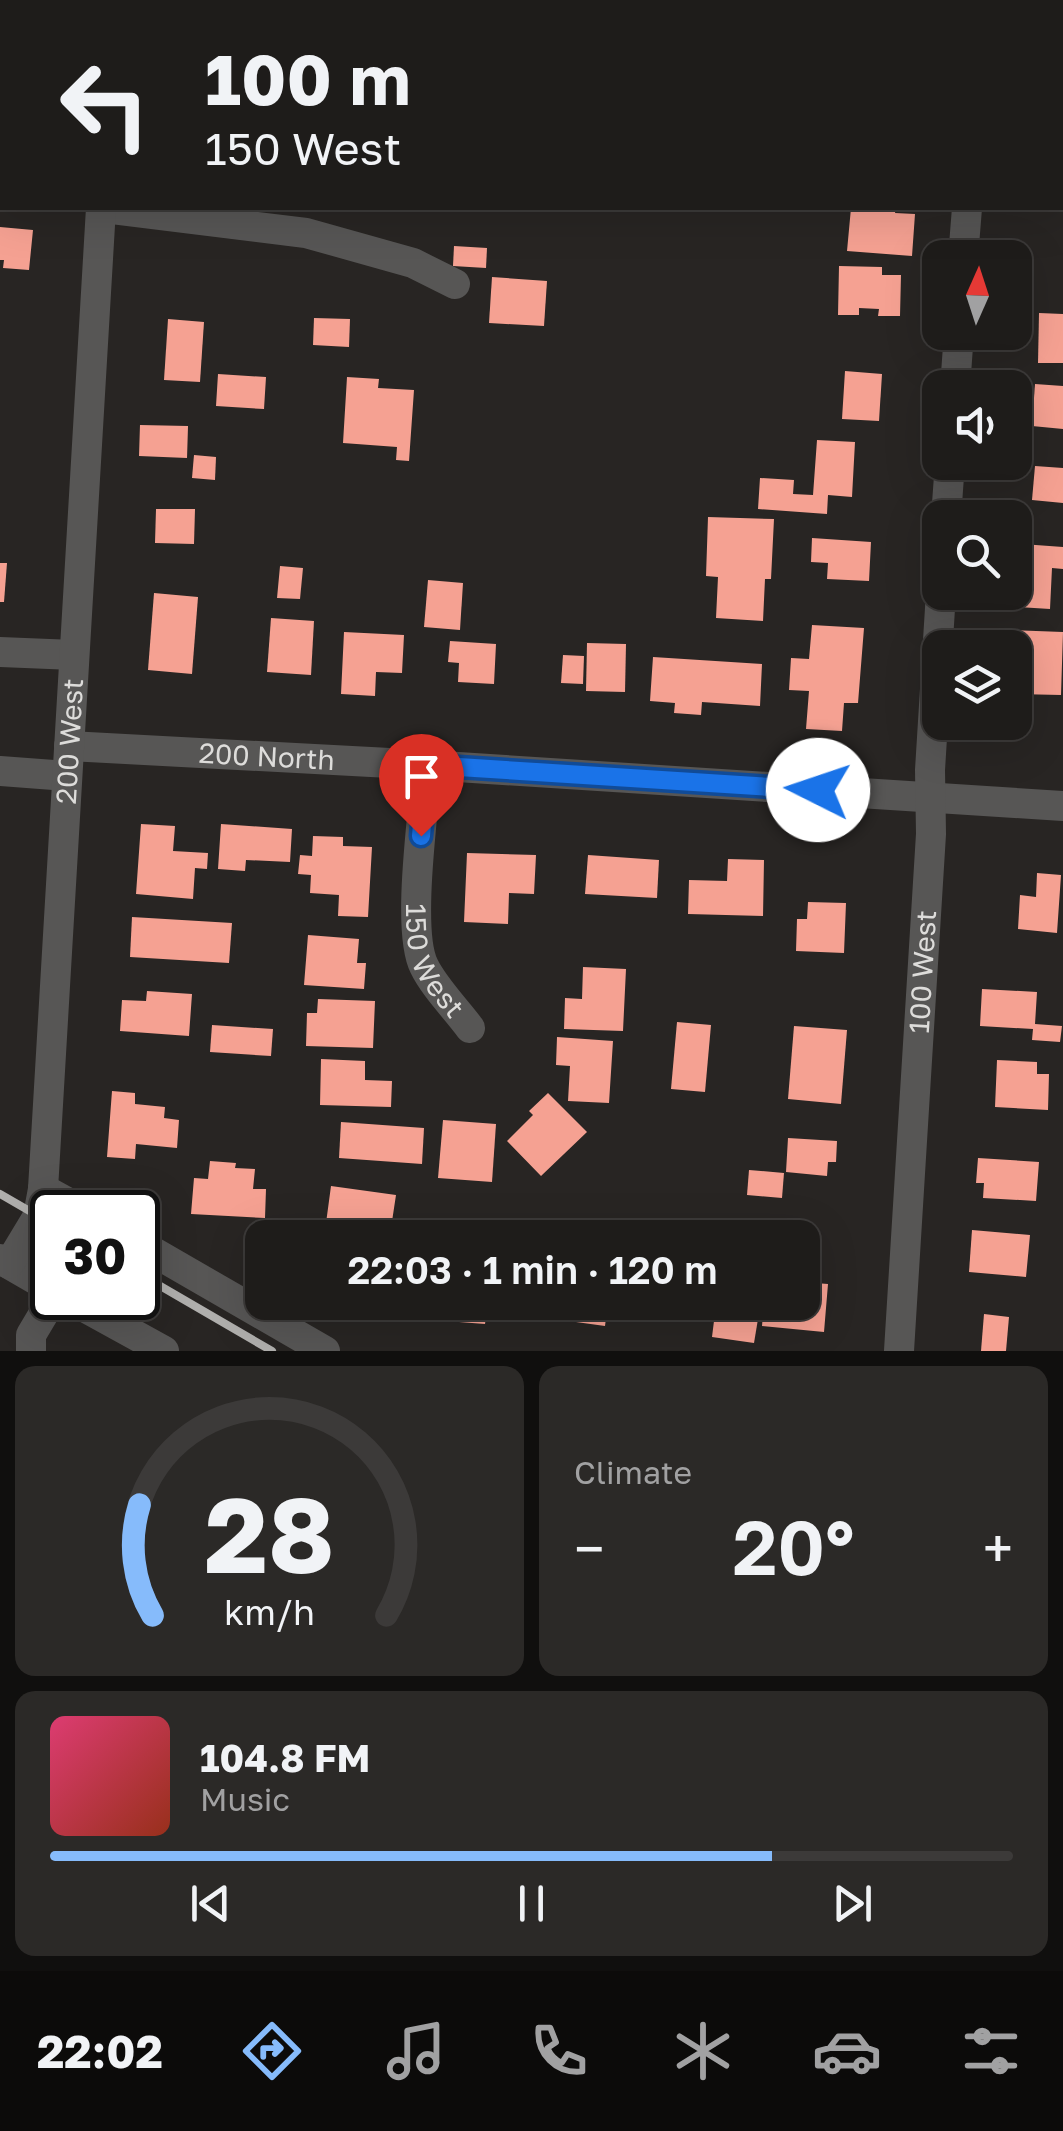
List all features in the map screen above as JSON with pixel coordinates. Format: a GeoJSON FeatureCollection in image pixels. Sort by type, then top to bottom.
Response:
{"type":"FeatureCollection","features":[{"type":"Feature","properties":{"kind":"street","name":"200 West"},"geometry":{"type":"LineString","coordinates":[[5,1262],[38,1216],[43,1188],[103,210]]}},
{"type":"Feature","properties":{"kind":"street"},"geometry":{"type":"LineString","coordinates":[[120,210],[306,232],[413,263],[455,284]]}},
{"type":"Feature","properties":{"kind":"street"},"geometry":{"type":"LineString","coordinates":[[965,240],[967,210]]}},
{"type":"Feature","properties":{"kind":"street","name":"100 West"},"geometry":{"type":"LineString","coordinates":[[899,1351],[941,610]]}},
{"type":"Feature","properties":{"kind":"street"},"geometry":{"type":"LineString","coordinates":[[0,652],[74,655]]}},
{"type":"Feature","properties":{"kind":"street","name":"200 North"},"geometry":{"type":"LineString","coordinates":[[0,770],[68,761],[427,765],[1063,806]]}},
{"type":"Feature","properties":{"kind":"street","name":"150 West"},"geometry":{"type":"LineString","coordinates":[[427,765],[416,933],[422,964],[470,1028]]}},
{"type":"Feature","properties":{"kind":"street"},"geometry":{"type":"LineString","coordinates":[[43,1188],[46,1190]]}},
{"type":"Feature","properties":{"kind":"street"},"geometry":{"type":"LineString","coordinates":[[160,1256],[325,1351]]}},
{"type":"Feature","properties":{"kind":"street"},"geometry":{"type":"LineString","coordinates":[[5,1262],[30,1276]]}},
{"type":"Feature","properties":{"kind":"street"},"geometry":{"type":"LineString","coordinates":[[30,1351],[32,1335],[40,1320]]}},
{"type":"Feature","properties":{"kind":"street"},"geometry":{"type":"LineString","coordinates":[[108,1320],[164,1351]]}},
{"type":"Feature","properties":{"kind":"building"},"geometry":{"type":"Polygon","coordinates":[[[851,210],[915,214],[912,256],[847,251],[851,210]]]}},
{"type":"Feature","properties":{"kind":"building"},"geometry":{"type":"Polygon","coordinates":[[[0,227],[33,230],[29,270],[3,268],[0,227]]]}},
{"type":"Feature","properties":{"kind":"building"},"geometry":{"type":"Polygon","coordinates":[[[454,246],[487,248],[486,268],[453,266],[454,246]]]}},
{"type":"Feature","properties":{"kind":"building"},"geometry":{"type":"Polygon","coordinates":[[[839,266],[882,267],[882,275],[901,275],[900,316],[878,316],[879,309],[859,308],[859,315],[838,315],[839,266]]]}},
{"type":"Feature","properties":{"kind":"building"},"geometry":{"type":"Polygon","coordinates":[[[492,277],[547,281],[544,326],[489,323],[492,277]]]}},
{"type":"Feature","properties":{"kind":"building"},"geometry":{"type":"Polygon","coordinates":[[[1039,313],[1063,314],[1063,363],[1038,363],[1039,313]]]}},
{"type":"Feature","properties":{"kind":"building"},"geometry":{"type":"Polygon","coordinates":[[[314,318],[350,319],[349,347],[313,345],[314,318]]]}},
{"type":"Feature","properties":{"kind":"building"},"geometry":{"type":"Polygon","coordinates":[[[168,319],[204,322],[200,382],[164,380],[168,319]]]}},
{"type":"Feature","properties":{"kind":"building"},"geometry":{"type":"Polygon","coordinates":[[[845,371],[882,374],[879,421],[842,419],[845,371]]]}},
{"type":"Feature","properties":{"kind":"building"},"geometry":{"type":"Polygon","coordinates":[[[218,374],[266,377],[264,409],[216,406],[218,374]]]}},
{"type":"Feature","properties":{"kind":"building"},"geometry":{"type":"Polygon","coordinates":[[[347,377],[379,379],[378,388],[414,390],[409,461],[396,460],[397,447],[343,443],[347,377]]]}},
{"type":"Feature","properties":{"kind":"building"},"geometry":{"type":"Polygon","coordinates":[[[1035,384],[1063,386],[1063,429],[1032,426],[1035,384]]]}},
{"type":"Feature","properties":{"kind":"building"},"geometry":{"type":"Polygon","coordinates":[[[140,425],[188,426],[187,458],[139,456],[140,425]]]}},
{"type":"Feature","properties":{"kind":"building"},"geometry":{"type":"Polygon","coordinates":[[[817,440],[855,442],[852,497],[828,495],[827,514],[758,509],[760,478],[794,480],[793,494],[813,495],[817,440]]]}},
{"type":"Feature","properties":{"kind":"building"},"geometry":{"type":"Polygon","coordinates":[[[194,455],[216,457],[215,480],[192,478],[194,455]]]}},
{"type":"Feature","properties":{"kind":"building"},"geometry":{"type":"Polygon","coordinates":[[[1035,466],[1063,468],[1063,503],[1032,500],[1035,466]]]}},
{"type":"Feature","properties":{"kind":"building"},"geometry":{"type":"Polygon","coordinates":[[[156,509],[195,509],[194,544],[155,543],[156,509]]]}},
{"type":"Feature","properties":{"kind":"building"},"geometry":{"type":"Polygon","coordinates":[[[708,517],[774,519],[771,579],[765,579],[763,621],[716,618],[718,577],[706,576],[708,517]]]}},
{"type":"Feature","properties":{"kind":"building"},"geometry":{"type":"Polygon","coordinates":[[[812,538],[871,542],[869,581],[827,579],[828,563],[811,562],[812,538]]]}},
{"type":"Feature","properties":{"kind":"building"},"geometry":{"type":"Polygon","coordinates":[[[1032,545],[1063,547],[1063,569],[1052,568],[1050,609],[1032,608],[1032,545]]]}},
{"type":"Feature","properties":{"kind":"building"},"geometry":{"type":"Polygon","coordinates":[[[0,563],[7,563],[4,602],[0,602],[0,563]]]}},
{"type":"Feature","properties":{"kind":"building"},"geometry":{"type":"Polygon","coordinates":[[[280,566],[303,568],[300,599],[277,598],[280,566]]]}},
{"type":"Feature","properties":{"kind":"building"},"geometry":{"type":"Polygon","coordinates":[[[428,580],[463,583],[460,630],[424,627],[428,580]]]}},
{"type":"Feature","properties":{"kind":"building"},"geometry":{"type":"Polygon","coordinates":[[[154,593],[198,597],[192,674],[148,670],[154,593]]]}},
{"type":"Feature","properties":{"kind":"building"},"geometry":{"type":"Polygon","coordinates":[[[271,618],[314,621],[311,675],[267,672],[271,618]]]}},
{"type":"Feature","properties":{"kind":"building"},"geometry":{"type":"Polygon","coordinates":[[[812,625],[864,628],[858,703],[844,703],[842,731],[806,729],[809,691],[789,690],[791,658],[809,659],[812,625]]]}},
{"type":"Feature","properties":{"kind":"building"},"geometry":{"type":"Polygon","coordinates":[[[1032,631],[1063,632],[1061,695],[1032,694],[1032,631]]]}},
{"type":"Feature","properties":{"kind":"building"},"geometry":{"type":"Polygon","coordinates":[[[344,632],[404,635],[402,673],[376,672],[375,696],[341,694],[344,632]]]}},
{"type":"Feature","properties":{"kind":"building"},"geometry":{"type":"Polygon","coordinates":[[[450,641],[496,644],[494,684],[458,682],[459,663],[448,662],[450,641]]]}},
{"type":"Feature","properties":{"kind":"building"},"geometry":{"type":"Polygon","coordinates":[[[587,643],[626,644],[625,692],[586,691],[587,643]]]}},
{"type":"Feature","properties":{"kind":"building"},"geometry":{"type":"Polygon","coordinates":[[[563,655],[584,656],[583,684],[561,683],[563,655]]]}},
{"type":"Feature","properties":{"kind":"building"},"geometry":{"type":"Polygon","coordinates":[[[653,657],[762,664],[760,706],[702,702],[701,715],[674,713],[675,703],[650,701],[653,657]]]}},
{"type":"Feature","properties":{"kind":"building"},"geometry":{"type":"Polygon","coordinates":[[[141,824],[175,826],[173,851],[208,853],[207,869],[195,868],[193,899],[136,894],[141,824]]]}},
{"type":"Feature","properties":{"kind":"building"},"geometry":{"type":"Polygon","coordinates":[[[221,824],[292,829],[290,862],[246,860],[245,871],[218,869],[221,824]]]}},
{"type":"Feature","properties":{"kind":"building"},"geometry":{"type":"Polygon","coordinates":[[[313,836],[343,837],[343,846],[372,847],[368,917],[338,916],[339,895],[310,893],[311,875],[298,874],[300,855],[312,856],[313,836]]]}},
{"type":"Feature","properties":{"kind":"building"},"geometry":{"type":"Polygon","coordinates":[[[467,853],[536,855],[534,894],[509,893],[508,924],[464,922],[467,853]]]}},
{"type":"Feature","properties":{"kind":"building"},"geometry":{"type":"Polygon","coordinates":[[[588,855],[659,860],[657,898],[585,894],[588,855]]]}},
{"type":"Feature","properties":{"kind":"building"},"geometry":{"type":"Polygon","coordinates":[[[728,859],[764,860],[763,916],[688,914],[689,880],[727,881],[728,859]]]}},
{"type":"Feature","properties":{"kind":"building"},"geometry":{"type":"Polygon","coordinates":[[[1037,873],[1061,875],[1057,933],[1018,929],[1020,895],[1036,897],[1037,873]]]}},
{"type":"Feature","properties":{"kind":"building"},"geometry":{"type":"Polygon","coordinates":[[[808,902],[846,903],[844,953],[796,951],[797,919],[807,919],[808,902]]]}},
{"type":"Feature","properties":{"kind":"building"},"geometry":{"type":"Polygon","coordinates":[[[132,917],[232,923],[229,963],[130,957],[132,917]]]}},
{"type":"Feature","properties":{"kind":"building"},"geometry":{"type":"Polygon","coordinates":[[[308,935],[359,939],[357,963],[366,963],[364,989],[304,985],[308,935]]]}},
{"type":"Feature","properties":{"kind":"building"},"geometry":{"type":"Polygon","coordinates":[[[583,967],[626,969],[623,1031],[564,1029],[565,998],[582,999],[583,967]]]}},
{"type":"Feature","properties":{"kind":"building"},"geometry":{"type":"Polygon","coordinates":[[[982,989],[1037,992],[1035,1024],[1062,1026],[1060,1042],[1032,1040],[1033,1029],[980,1026],[982,989]]]}},
{"type":"Feature","properties":{"kind":"building"},"geometry":{"type":"Polygon","coordinates":[[[147,991],[192,994],[189,1036],[120,1031],[122,1000],[146,1001],[147,991]]]}},
{"type":"Feature","properties":{"kind":"building"},"geometry":{"type":"Polygon","coordinates":[[[318,999],[375,1001],[373,1048],[306,1046],[307,1013],[317,1013],[318,999]]]}},
{"type":"Feature","properties":{"kind":"building"},"geometry":{"type":"Polygon","coordinates":[[[677,1022],[711,1025],[705,1092],[671,1089],[677,1022]]]}},
{"type":"Feature","properties":{"kind":"building"},"geometry":{"type":"Polygon","coordinates":[[[212,1025],[273,1029],[271,1056],[210,1052],[212,1025]]]}},
{"type":"Feature","properties":{"kind":"building"},"geometry":{"type":"Polygon","coordinates":[[[794,1026],[847,1030],[841,1104],[788,1099],[794,1026]]]}},
{"type":"Feature","properties":{"kind":"building"},"geometry":{"type":"Polygon","coordinates":[[[557,1037],[613,1041],[609,1103],[568,1101],[570,1066],[556,1065],[557,1037]]]}},
{"type":"Feature","properties":{"kind":"building"},"geometry":{"type":"Polygon","coordinates":[[[321,1059],[365,1061],[365,1080],[392,1081],[391,1107],[320,1105],[321,1059]]]}},
{"type":"Feature","properties":{"kind":"building"},"geometry":{"type":"Polygon","coordinates":[[[997,1060],[1037,1062],[1037,1074],[1049,1074],[1048,1110],[995,1107],[997,1060]]]}},
{"type":"Feature","properties":{"kind":"building"},"geometry":{"type":"Polygon","coordinates":[[[112,1091],[135,1093],[135,1104],[165,1107],[164,1118],[179,1120],[177,1148],[136,1144],[135,1159],[107,1157],[112,1091]]]}},
{"type":"Feature","properties":{"kind":"building"},"geometry":{"type":"Polygon","coordinates":[[[548,1093],[587,1132],[541,1176],[507,1141],[548,1093]]]}},
{"type":"Feature","properties":{"kind":"building"},"geometry":{"type":"Polygon","coordinates":[[[443,1120],[496,1124],[492,1182],[438,1178],[443,1120]]]}},
{"type":"Feature","properties":{"kind":"building"},"geometry":{"type":"Polygon","coordinates":[[[341,1122],[424,1128],[422,1164],[339,1158],[341,1122]]]}},
{"type":"Feature","properties":{"kind":"building"},"geometry":{"type":"Polygon","coordinates":[[[788,1138],[837,1141],[836,1162],[828,1162],[827,1176],[786,1172],[788,1138]]]}},
{"type":"Feature","properties":{"kind":"building"},"geometry":{"type":"Polygon","coordinates":[[[978,1158],[1039,1162],[1036,1201],[983,1198],[984,1183],[976,1183],[978,1158]]]}},
{"type":"Feature","properties":{"kind":"building"},"geometry":{"type":"Polygon","coordinates":[[[210,1161],[255,1169],[253,1189],[266,1189],[265,1218],[191,1214],[194,1178],[208,1179],[210,1161]]]}},
{"type":"Feature","properties":{"kind":"building"},"geometry":{"type":"Polygon","coordinates":[[[749,1170],[784,1173],[782,1198],[747,1195],[749,1170]]]}},
{"type":"Feature","properties":{"kind":"building"},"geometry":{"type":"Polygon","coordinates":[[[331,1186],[396,1195],[392,1220],[326,1220],[331,1186]]]}},
{"type":"Feature","properties":{"kind":"building"},"geometry":{"type":"Polygon","coordinates":[[[972,1230],[1030,1235],[1026,1277],[969,1272],[972,1230]]]}},
{"type":"Feature","properties":{"kind":"building"},"geometry":{"type":"Polygon","coordinates":[[[820,1283],[828,1284],[824,1332],[762,1326],[762,1320],[820,1320],[820,1283]]]}},
{"type":"Feature","properties":{"kind":"building"},"geometry":{"type":"Polygon","coordinates":[[[984,1314],[1009,1317],[1006,1351],[981,1351],[984,1314]]]}},
{"type":"Feature","properties":{"kind":"building"},"geometry":{"type":"Polygon","coordinates":[[[433,1320],[486,1320],[485,1324],[433,1320]]]}},
{"type":"Feature","properties":{"kind":"building"},"geometry":{"type":"Polygon","coordinates":[[[562,1320],[606,1320],[605,1326],[562,1320]]]}},
{"type":"Feature","properties":{"kind":"building"},"geometry":{"type":"Polygon","coordinates":[[[714,1320],[758,1320],[754,1343],[712,1337],[714,1320]]]}},
{"type":"Feature","properties":{"kind":"railway"},"geometry":{"type":"LineString","coordinates":[[0,1194],[30,1211]]}},
{"type":"Feature","properties":{"kind":"railway"},"geometry":{"type":"LineString","coordinates":[[160,1286],[272,1351]]}},
{"type":"Feature","properties":{"kind":"route"},"geometry":{"type":"LineString","coordinates":[[421,836],[427,765],[818,790]]}}]}
